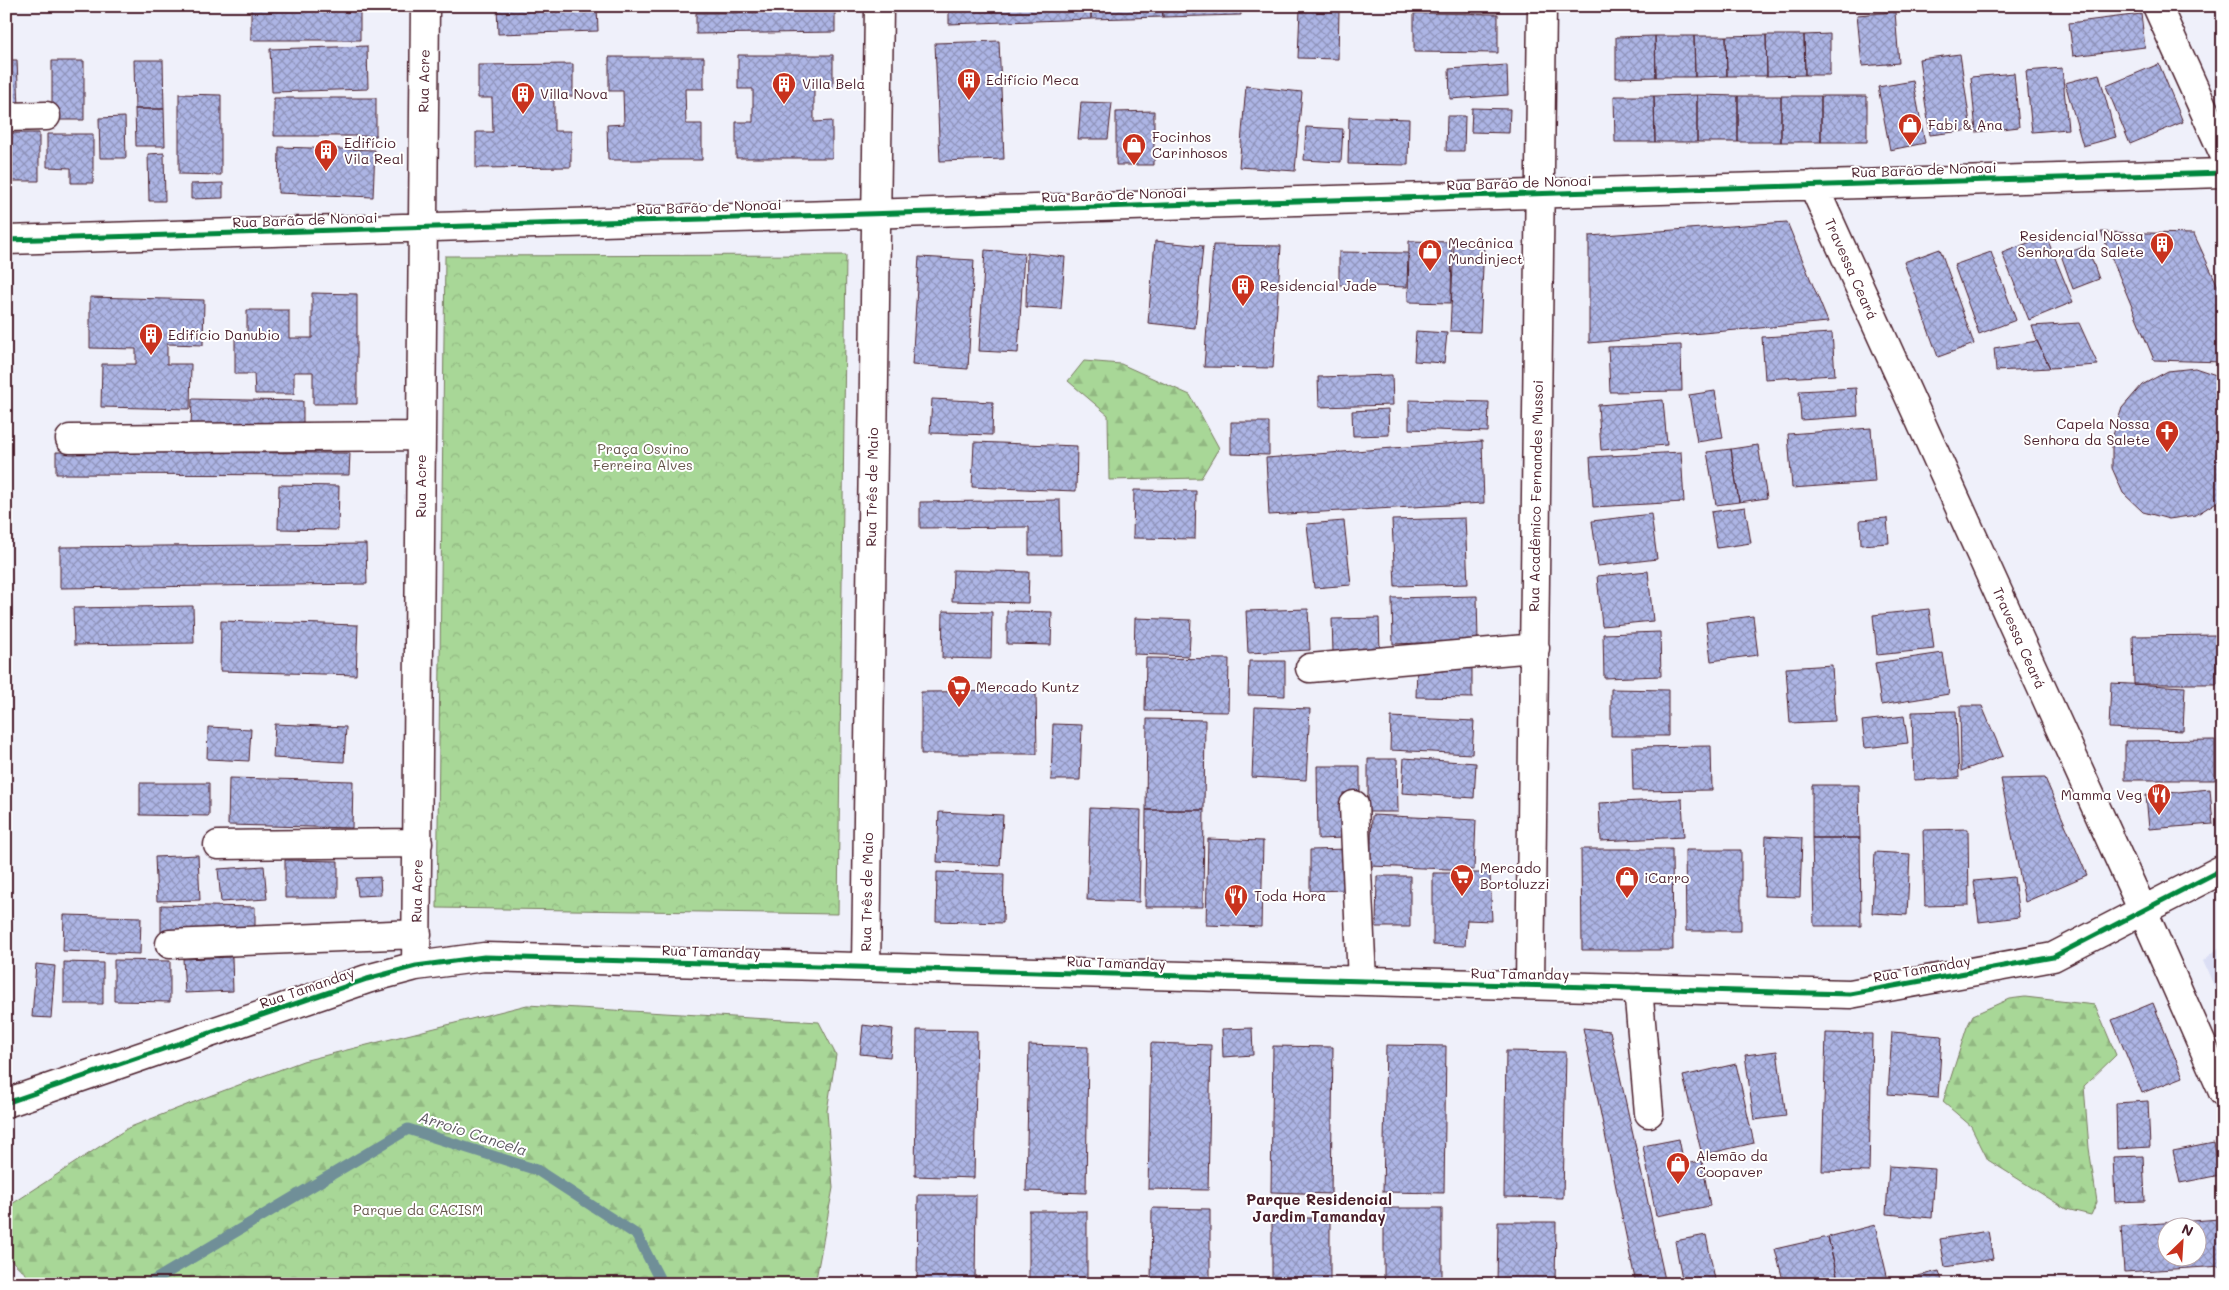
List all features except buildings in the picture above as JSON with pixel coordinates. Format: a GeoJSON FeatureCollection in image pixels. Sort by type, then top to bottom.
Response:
{"type":"FeatureCollection","features":[{"type":"Feature","properties":{"kind":"street","name":"Rua Acre"},"geometry":{"type":"LineString","coordinates":[[416,966],[425,6]]}},
{"type":"Feature","properties":{"kind":"street","name":"Rua Três de Maio"},"geometry":{"type":"LineString","coordinates":[[866,967],[879,6]]}},
{"type":"Feature","properties":{"kind":"street","name":"Rua Acadêmico Fernandes Mussoi"},"geometry":{"type":"LineString","coordinates":[[1530,985],[1542,6]]}},
{"type":"Feature","properties":{"kind":"street"},"geometry":{"type":"LineString","coordinates":[[2157,6],[2223,152]]}},
{"type":"Feature","properties":{"kind":"street"},"geometry":{"type":"LineString","coordinates":[[6,117],[46,116]]}},
{"type":"Feature","properties":{"kind":"street","name":"Rua Barão de Nonoai"},"geometry":{"type":"LineString","coordinates":[[6,240],[2223,173]]}},
{"type":"Feature","properties":{"kind":"street","name":"Travessa Ceará"},"geometry":{"type":"LineString","coordinates":[[1813,185],[2143,911],[2223,1092]]}},
{"type":"Feature","properties":{"kind":"street"},"geometry":{"type":"LineString","coordinates":[[70,439],[421,436]]}},
{"type":"Feature","properties":{"kind":"street"},"geometry":{"type":"LineString","coordinates":[[1310,668],[1534,648]]}},
{"type":"Feature","properties":{"kind":"street"},"geometry":{"type":"LineString","coordinates":[[1354,805],[1362,981]]}},
{"type":"Feature","properties":{"kind":"street"},"geometry":{"type":"LineString","coordinates":[[218,845],[418,843]]}},
{"type":"Feature","properties":{"kind":"street","name":"Rua Tamanday"},"geometry":{"type":"LineString","coordinates":[[6,1103],[367,979],[416,966],[484,957],[1850,994],[2053,957],[2223,869]]}},
{"type":"Feature","properties":{"kind":"street"},"geometry":{"type":"LineString","coordinates":[[170,944],[416,934]]}},
{"type":"Feature","properties":{"kind":"street"},"geometry":{"type":"LineString","coordinates":[[1638,988],[1649,1113]]}},
{"type":"Feature","properties":{"kind":"shaded area"},"geometry":{"type":"Polygon","coordinates":[[[2223,944],[2223,1006],[2203,961],[2223,944]]]}},
{"type":"Feature","properties":{"kind":"green space","name":"Praça Osvino Ferreira Alves"},"geometry":{"type":"Polygon","coordinates":[[[846,255],[838,914],[437,908],[445,256],[846,255]]]}},
{"type":"Feature","properties":{"kind":"green space"},"geometry":{"type":"Polygon","coordinates":[[[1084,361],[1121,364],[1190,395],[1219,448],[1201,478],[1109,480],[1108,415],[1068,381],[1084,361]]]}},
{"type":"Feature","properties":{"kind":"green space"},"geometry":{"type":"Polygon","coordinates":[[[2025,997],[2095,1005],[2116,1055],[2084,1086],[2089,1148],[2097,1202],[2091,1215],[2066,1209],[1988,1160],[1971,1126],[1943,1102],[1967,1027],[1973,1015],[2009,999],[2025,997]]]}},
{"type":"Feature","properties":{"kind":"green space"},"geometry":{"type":"Polygon","coordinates":[[[527,1005],[819,1022],[836,1055],[827,1111],[833,1188],[815,1284],[36,1284],[6,1255],[6,1210],[9,1206],[128,1128],[303,1061],[527,1005]]]}},
{"type":"Feature","properties":{"kind":"green space","name":"Parque da CACISM"},"geometry":{"type":"Polygon","coordinates":[[[408,1129],[537,1170],[637,1235],[662,1284],[148,1284],[408,1129]]]}},
{"type":"Feature","properties":{"kind":"waterway","name":"Arroio Cancela"},"geometry":{"type":"LineString","coordinates":[[148,1284],[408,1129],[537,1170],[637,1235],[662,1284]]}},
{"type":"Feature","properties":{"kind":"cycle path"},"geometry":{"type":"LineString","coordinates":[[6,240],[2223,173]]}},
{"type":"Feature","properties":{"kind":"cycle path"},"geometry":{"type":"LineString","coordinates":[[6,1103],[367,979],[416,966],[484,957],[1850,994],[2053,957],[2223,869]]}},
{"type":"Feature","properties":{"kind":"place","name":"Edifício Meca"},"geometry":{"type":"Point","coordinates":[969,101]}},
{"type":"Feature","properties":{"kind":"place","name":"Villa Bela"},"geometry":{"type":"Point","coordinates":[784,105]}},
{"type":"Feature","properties":{"kind":"place","name":"Villa Nova"},"geometry":{"type":"Point","coordinates":[523,115]}},
{"type":"Feature","properties":{"kind":"place","name":"Fabi & Ana"},"geometry":{"type":"Point","coordinates":[1910,146]}},
{"type":"Feature","properties":{"kind":"place","name":"Focinhos Carinhosos"},"geometry":{"type":"Point","coordinates":[1134,166]}},
{"type":"Feature","properties":{"kind":"place","name":"Edifício Vila Real"},"geometry":{"type":"Point","coordinates":[326,172]}},
{"type":"Feature","properties":{"kind":"place","name":"Residencial Nossa Senhora da Salete"},"geometry":{"type":"Point","coordinates":[2162,265]}},
{"type":"Feature","properties":{"kind":"place","name":"Mecânica Mundinject"},"geometry":{"type":"Point","coordinates":[1430,272]}},
{"type":"Feature","properties":{"kind":"place","name":"Residencial Jade"},"geometry":{"type":"Point","coordinates":[1243,307]}},
{"type":"Feature","properties":{"kind":"place","name":"Edifício Danubio"},"geometry":{"type":"Point","coordinates":[151,356]}},
{"type":"Feature","properties":{"kind":"place","name":"Capela Nossa Senhora da Salete"},"geometry":{"type":"Point","coordinates":[2167,453]}},
{"type":"Feature","properties":{"kind":"place","name":"Mercado Kuntz"},"geometry":{"type":"Point","coordinates":[959,708]}},
{"type":"Feature","properties":{"kind":"place","name":"Mamma Veg"},"geometry":{"type":"Point","coordinates":[2159,816]}},
{"type":"Feature","properties":{"kind":"place","name":"Mercado Bortoluzzi"},"geometry":{"type":"Point","coordinates":[1462,897]}},
{"type":"Feature","properties":{"kind":"place","name":"iCarro"},"geometry":{"type":"Point","coordinates":[1627,899]}},
{"type":"Feature","properties":{"kind":"place","name":"Toda Hora"},"geometry":{"type":"Point","coordinates":[1236,917]}},
{"type":"Feature","properties":{"kind":"place","name":"Alemão da Coopaver"},"geometry":{"type":"Point","coordinates":[1678,1185]}},
{"type":"Feature","properties":{"kind":"district","name":"Parque Residencial Jardim Tamanday"},"geometry":{"type":"Point","coordinates":[1319,1208]}}]}
